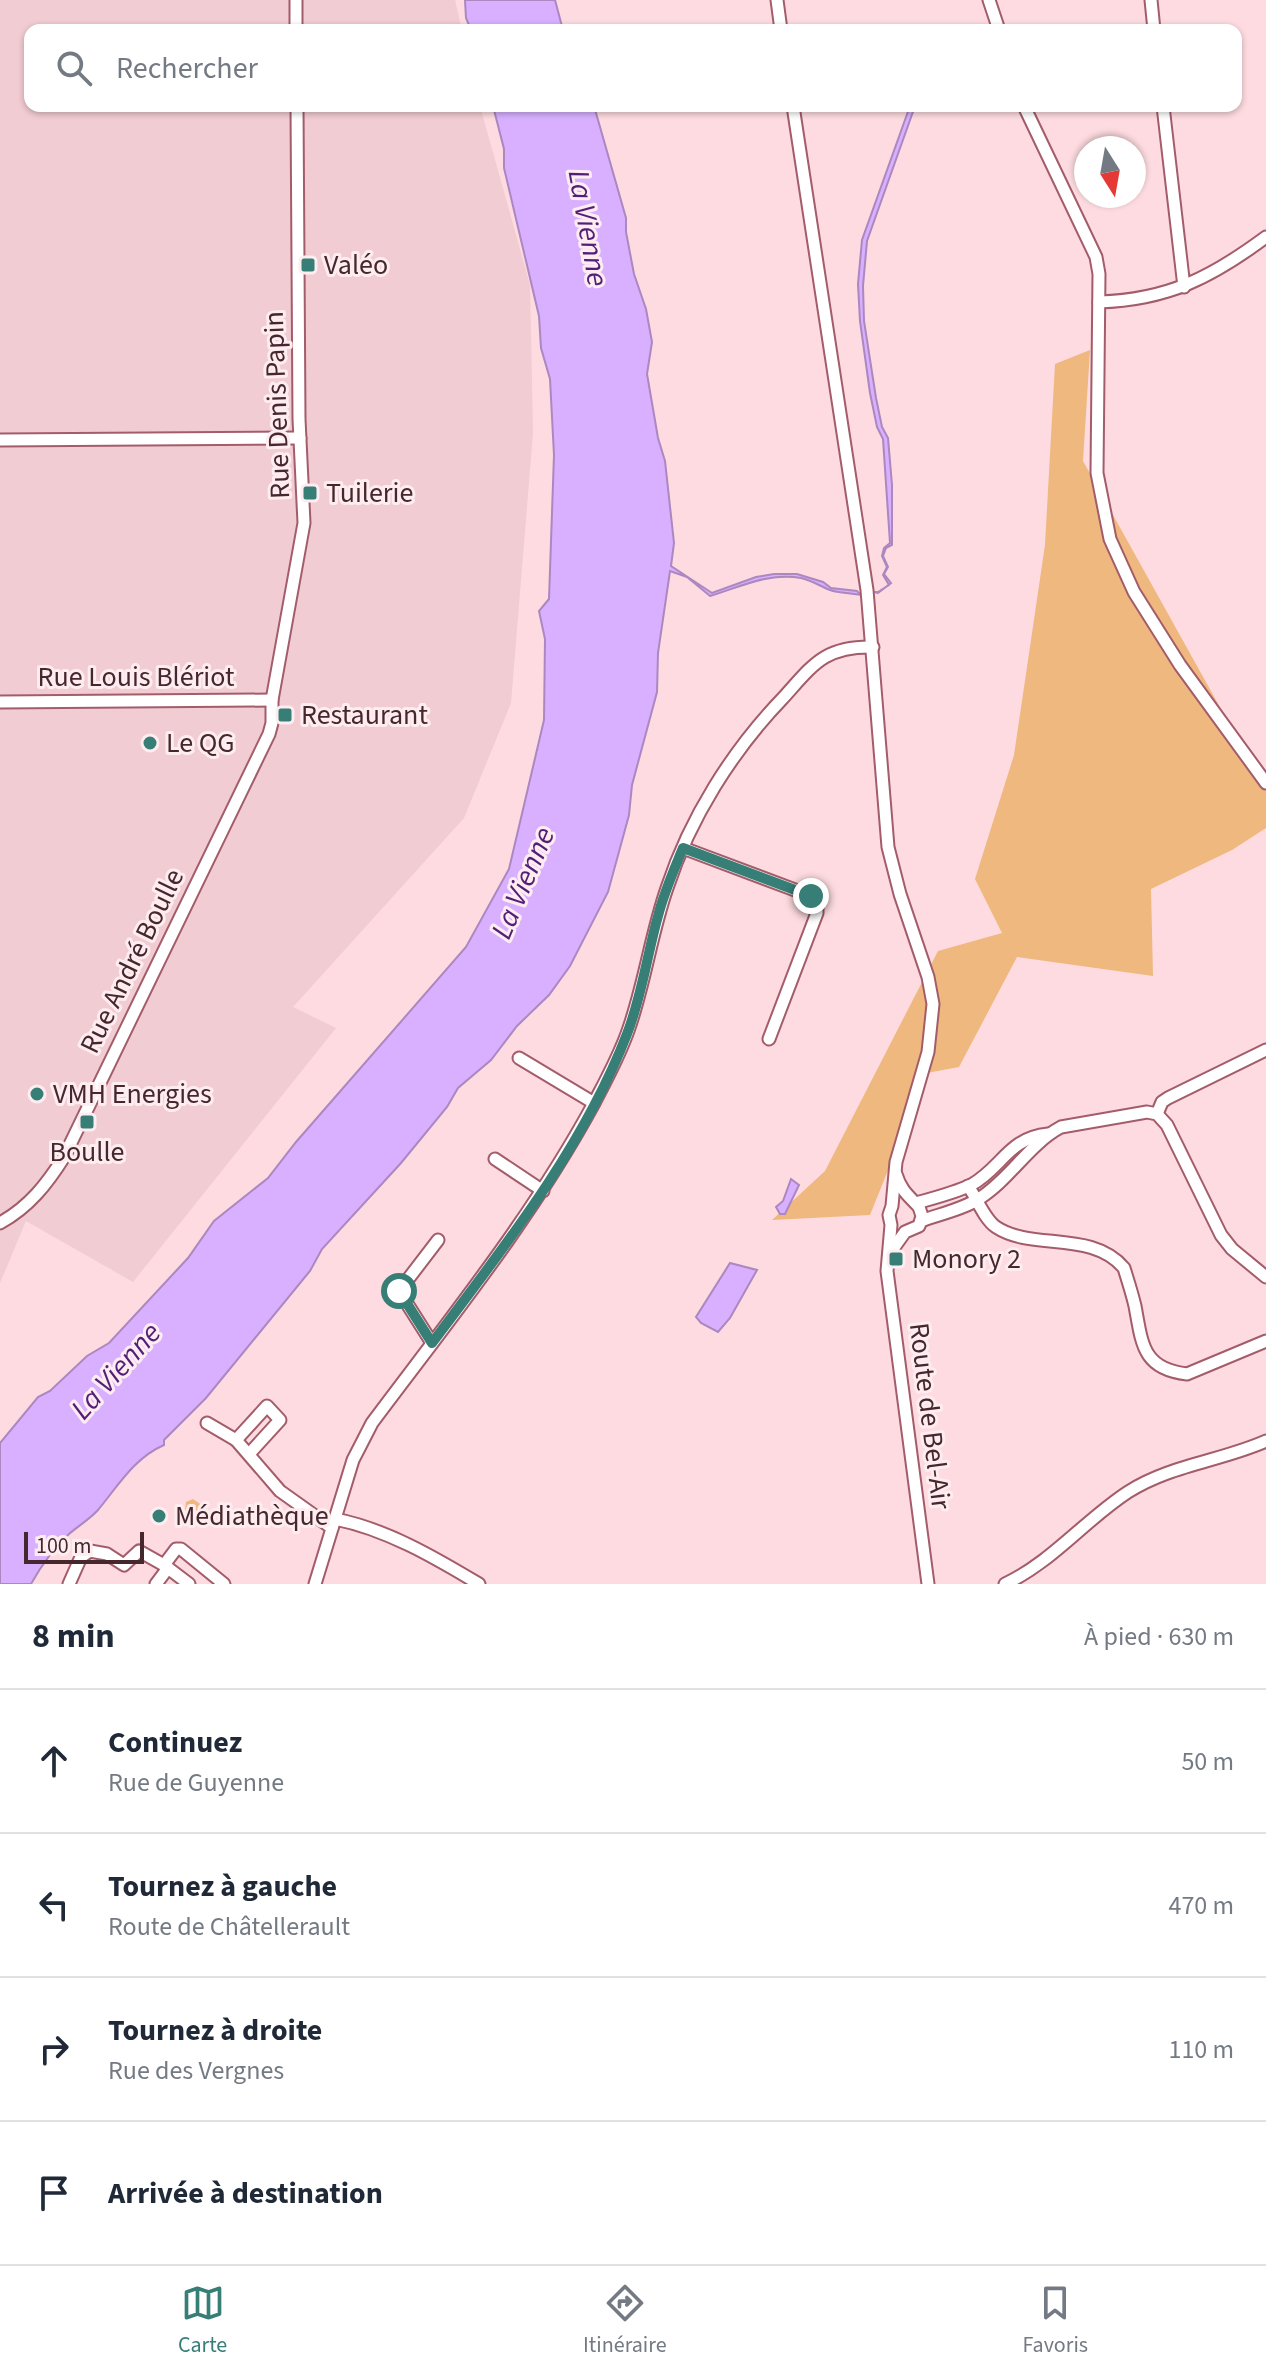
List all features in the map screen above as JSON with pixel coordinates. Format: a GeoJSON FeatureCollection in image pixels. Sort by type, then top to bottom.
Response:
{"type":"FeatureCollection","features":[{"type":"Feature","properties":{"kind":"street"},"geometry":{"type":"LineString","coordinates":[[296,0],[296,24]]}},
{"type":"Feature","properties":{"kind":"street"},"geometry":{"type":"LineString","coordinates":[[777,0],[780,24]]}},
{"type":"Feature","properties":{"kind":"street"},"geometry":{"type":"LineString","coordinates":[[989,0],[997,24]]}},
{"type":"Feature","properties":{"kind":"street"},"geometry":{"type":"LineString","coordinates":[[1151,0],[1153,24]]}},
{"type":"Feature","properties":{"kind":"street","name":"Rue Denis Papin"},"geometry":{"type":"LineString","coordinates":[[272,700],[304,523],[300,438],[297,112]]}},
{"type":"Feature","properties":{"kind":"street"},"geometry":{"type":"LineString","coordinates":[[794,112],[863,563],[873,647],[888,847],[928,977],[933,1004],[928,1052],[895,1170],[889,1215],[891,1225],[905,1232]]}},
{"type":"Feature","properties":{"kind":"street"},"geometry":{"type":"LineString","coordinates":[[1027,112],[1096,257],[1099,302],[1097,473],[1110,539],[1134,592],[1180,665],[1266,783]]}},
{"type":"Feature","properties":{"kind":"street"},"geometry":{"type":"LineString","coordinates":[[1164,112],[1184,287]]}},
{"type":"Feature","properties":{"kind":"street"},"geometry":{"type":"LineString","coordinates":[[1099,302],[1135,299],[1184,287],[1224,267],[1266,237]]}},
{"type":"Feature","properties":{"kind":"street"},"geometry":{"type":"LineString","coordinates":[[0,440],[300,438]]}},
{"type":"Feature","properties":{"kind":"street"},"geometry":{"type":"LineString","coordinates":[[315,1584],[353,1460],[372,1423],[543,1191],[594,1103],[628,1031],[658,916],[683,848],[724,772],[753,732],[814,664],[832,652],[873,647]]}},
{"type":"Feature","properties":{"kind":"street","name":"Rue Louis Blériot"},"geometry":{"type":"LineString","coordinates":[[0,702],[272,700]]}},
{"type":"Feature","properties":{"kind":"street","name":"Rue André Boulle"},"geometry":{"type":"LineString","coordinates":[[0,1223],[38,1193],[64,1157],[269,734],[272,700]]}},
{"type":"Feature","properties":{"kind":"street"},"geometry":{"type":"LineString","coordinates":[[683,848],[811,896],[817,903],[817,913],[769,1039]]}},
{"type":"Feature","properties":{"kind":"street"},"geometry":{"type":"LineString","coordinates":[[1157,1114],[1162,1102],[1168,1098],[1266,1050]]}},
{"type":"Feature","properties":{"kind":"street"},"geometry":{"type":"LineString","coordinates":[[519,1058],[594,1103]]}},
{"type":"Feature","properties":{"kind":"street"},"geometry":{"type":"LineString","coordinates":[[889,1255],[905,1232],[915,1229],[921,1221],[978,1200],[1049,1134],[1061,1127],[1147,1112],[1157,1114],[1167,1125],[1221,1235],[1232,1249],[1266,1277]]}},
{"type":"Feature","properties":{"kind":"street"},"geometry":{"type":"LineString","coordinates":[[892,1206],[900,1201],[912,1202],[968,1186],[982,1177],[1014,1145],[1034,1135],[1049,1134]]}},
{"type":"Feature","properties":{"kind":"street"},"geometry":{"type":"LineString","coordinates":[[495,1159],[543,1191]]}},
{"type":"Feature","properties":{"kind":"street"},"geometry":{"type":"LineString","coordinates":[[895,1170],[899,1186],[921,1211],[921,1221]]}},
{"type":"Feature","properties":{"kind":"street"},"geometry":{"type":"LineString","coordinates":[[968,1186],[997,1228],[1017,1235],[1099,1249],[1115,1258],[1124,1268],[1145,1353],[1157,1365],[1174,1373],[1187,1374],[1266,1341]]}},
{"type":"Feature","properties":{"kind":"street","name":"Route de Bel-Air"},"geometry":{"type":"LineString","coordinates":[[891,1225],[890,1292],[928,1584]]}},
{"type":"Feature","properties":{"kind":"street"},"geometry":{"type":"LineString","coordinates":[[432,1343],[399,1291],[438,1240]]}},
{"type":"Feature","properties":{"kind":"street"},"geometry":{"type":"LineString","coordinates":[[236,1440],[267,1406],[280,1420],[249,1454]]}},
{"type":"Feature","properties":{"kind":"street"},"geometry":{"type":"LineString","coordinates":[[207,1423],[236,1440],[280,1491],[334,1524],[357,1523],[375,1530],[437,1559],[479,1584]]}},
{"type":"Feature","properties":{"kind":"street"},"geometry":{"type":"LineString","coordinates":[[1005,1584],[1033,1569],[1110,1505],[1146,1482],[1266,1441]]}},
{"type":"Feature","properties":{"kind":"street"},"geometry":{"type":"LineString","coordinates":[[156,1584],[176,1549],[181,1549],[224,1584]]}},
{"type":"Feature","properties":{"kind":"street"},"geometry":{"type":"LineString","coordinates":[[69,1584],[81,1557],[90,1551],[107,1554],[124,1565],[139,1551],[189,1584]]}},
{"type":"Feature","properties":{"kind":"shaded area"},"geometry":{"type":"Polygon","coordinates":[[[0,0],[455,0],[461,24],[24,24],[24,112],[482,112],[530,285],[533,433],[511,703],[464,818],[293,1007],[336,1028],[133,1282],[26,1221],[0,1283],[0,0]]]}},
{"type":"Feature","properties":{"kind":"shaded area"},"geometry":{"type":"Polygon","coordinates":[[[1090,350],[1083,461],[1266,790],[1266,828],[1232,850],[1151,889],[1153,976],[1017,957],[959,1067],[927,1073],[870,1215],[772,1220],[825,1171],[938,951],[1002,933],[975,879],[1014,755],[1045,545],[1055,364],[1090,350]]]}},
{"type":"Feature","properties":{"kind":"shaded area"},"geometry":{"type":"Polygon","coordinates":[[[193,1499],[206,1508],[198,1519],[185,1511],[186,1502],[193,1499]]]}},
{"type":"Feature","properties":{"kind":"water"},"geometry":{"type":"Polygon","coordinates":[[[465,0],[555,0],[561,24],[468,24],[465,0]]]}},
{"type":"Feature","properties":{"kind":"water","name":"La Vienne"},"geometry":{"type":"Polygon","coordinates":[[[495,112],[596,112],[626,218],[634,274],[646,309],[652,342],[647,374],[665,461],[674,543],[671,566],[712,593],[756,577],[797,574],[823,582],[831,588],[857,591],[861,595],[833,591],[805,579],[778,577],[710,596],[687,577],[670,571],[658,653],[657,692],[632,785],[629,815],[608,892],[570,966],[549,995],[517,1026],[491,1060],[458,1088],[447,1107],[401,1163],[322,1249],[310,1271],[206,1398],[164,1440],[164,1445],[135,1465],[98,1510],[63,1539],[31,1584],[0,1584],[0,1443],[38,1397],[50,1391],[87,1356],[109,1343],[188,1258],[214,1221],[268,1178],[466,947],[509,869],[544,720],[545,639],[539,611],[549,599],[554,455],[550,379],[541,348],[539,316],[504,168],[504,149],[495,112]]]}},
{"type":"Feature","properties":{"kind":"water"},"geometry":{"type":"Polygon","coordinates":[[[908,112],[913,112],[867,241],[863,286],[864,321],[876,398],[882,427],[888,438],[892,545],[886,548],[883,556],[888,567],[884,574],[891,583],[889,585],[883,575],[887,567],[882,556],[884,548],[890,543],[883,439],[877,427],[870,393],[858,284],[862,240],[908,112]]]}},
{"type":"Feature","properties":{"kind":"water"},"geometry":{"type":"Polygon","coordinates":[[[791,1179],[799,1185],[785,1214],[780,1214],[776,1207],[783,1201],[791,1179]]]}},
{"type":"Feature","properties":{"kind":"water"},"geometry":{"type":"Polygon","coordinates":[[[730,1263],[757,1270],[730,1318],[718,1332],[696,1317],[730,1263]]]}},
{"type":"Feature","properties":{"kind":"place","name":"Valéo"},"geometry":{"type":"Point","coordinates":[308,265]}},
{"type":"Feature","properties":{"kind":"place","name":"Tuilerie"},"geometry":{"type":"Point","coordinates":[310,493]}},
{"type":"Feature","properties":{"kind":"place","name":"Restaurant"},"geometry":{"type":"Point","coordinates":[285,715]}},
{"type":"Feature","properties":{"kind":"place","name":"Le QG"},"geometry":{"type":"Point","coordinates":[150,743]}},
{"type":"Feature","properties":{"kind":"place","name":"VMH Energies"},"geometry":{"type":"Point","coordinates":[37,1094]}},
{"type":"Feature","properties":{"kind":"place","name":"Boulle"},"geometry":{"type":"Point","coordinates":[87,1122]}},
{"type":"Feature","properties":{"kind":"place","name":"Monory 2"},"geometry":{"type":"Point","coordinates":[896,1259]}},
{"type":"Feature","properties":{"kind":"place","name":"Médiathèque"},"geometry":{"type":"Point","coordinates":[159,1516]}},
{"type":"Feature","properties":{"kind":"route"},"geometry":{"type":"LineString","coordinates":[[399,1291],[432,1343],[542,1193],[620,1051],[634,1013],[658,916],[683,848],[811,896]]}}]}
